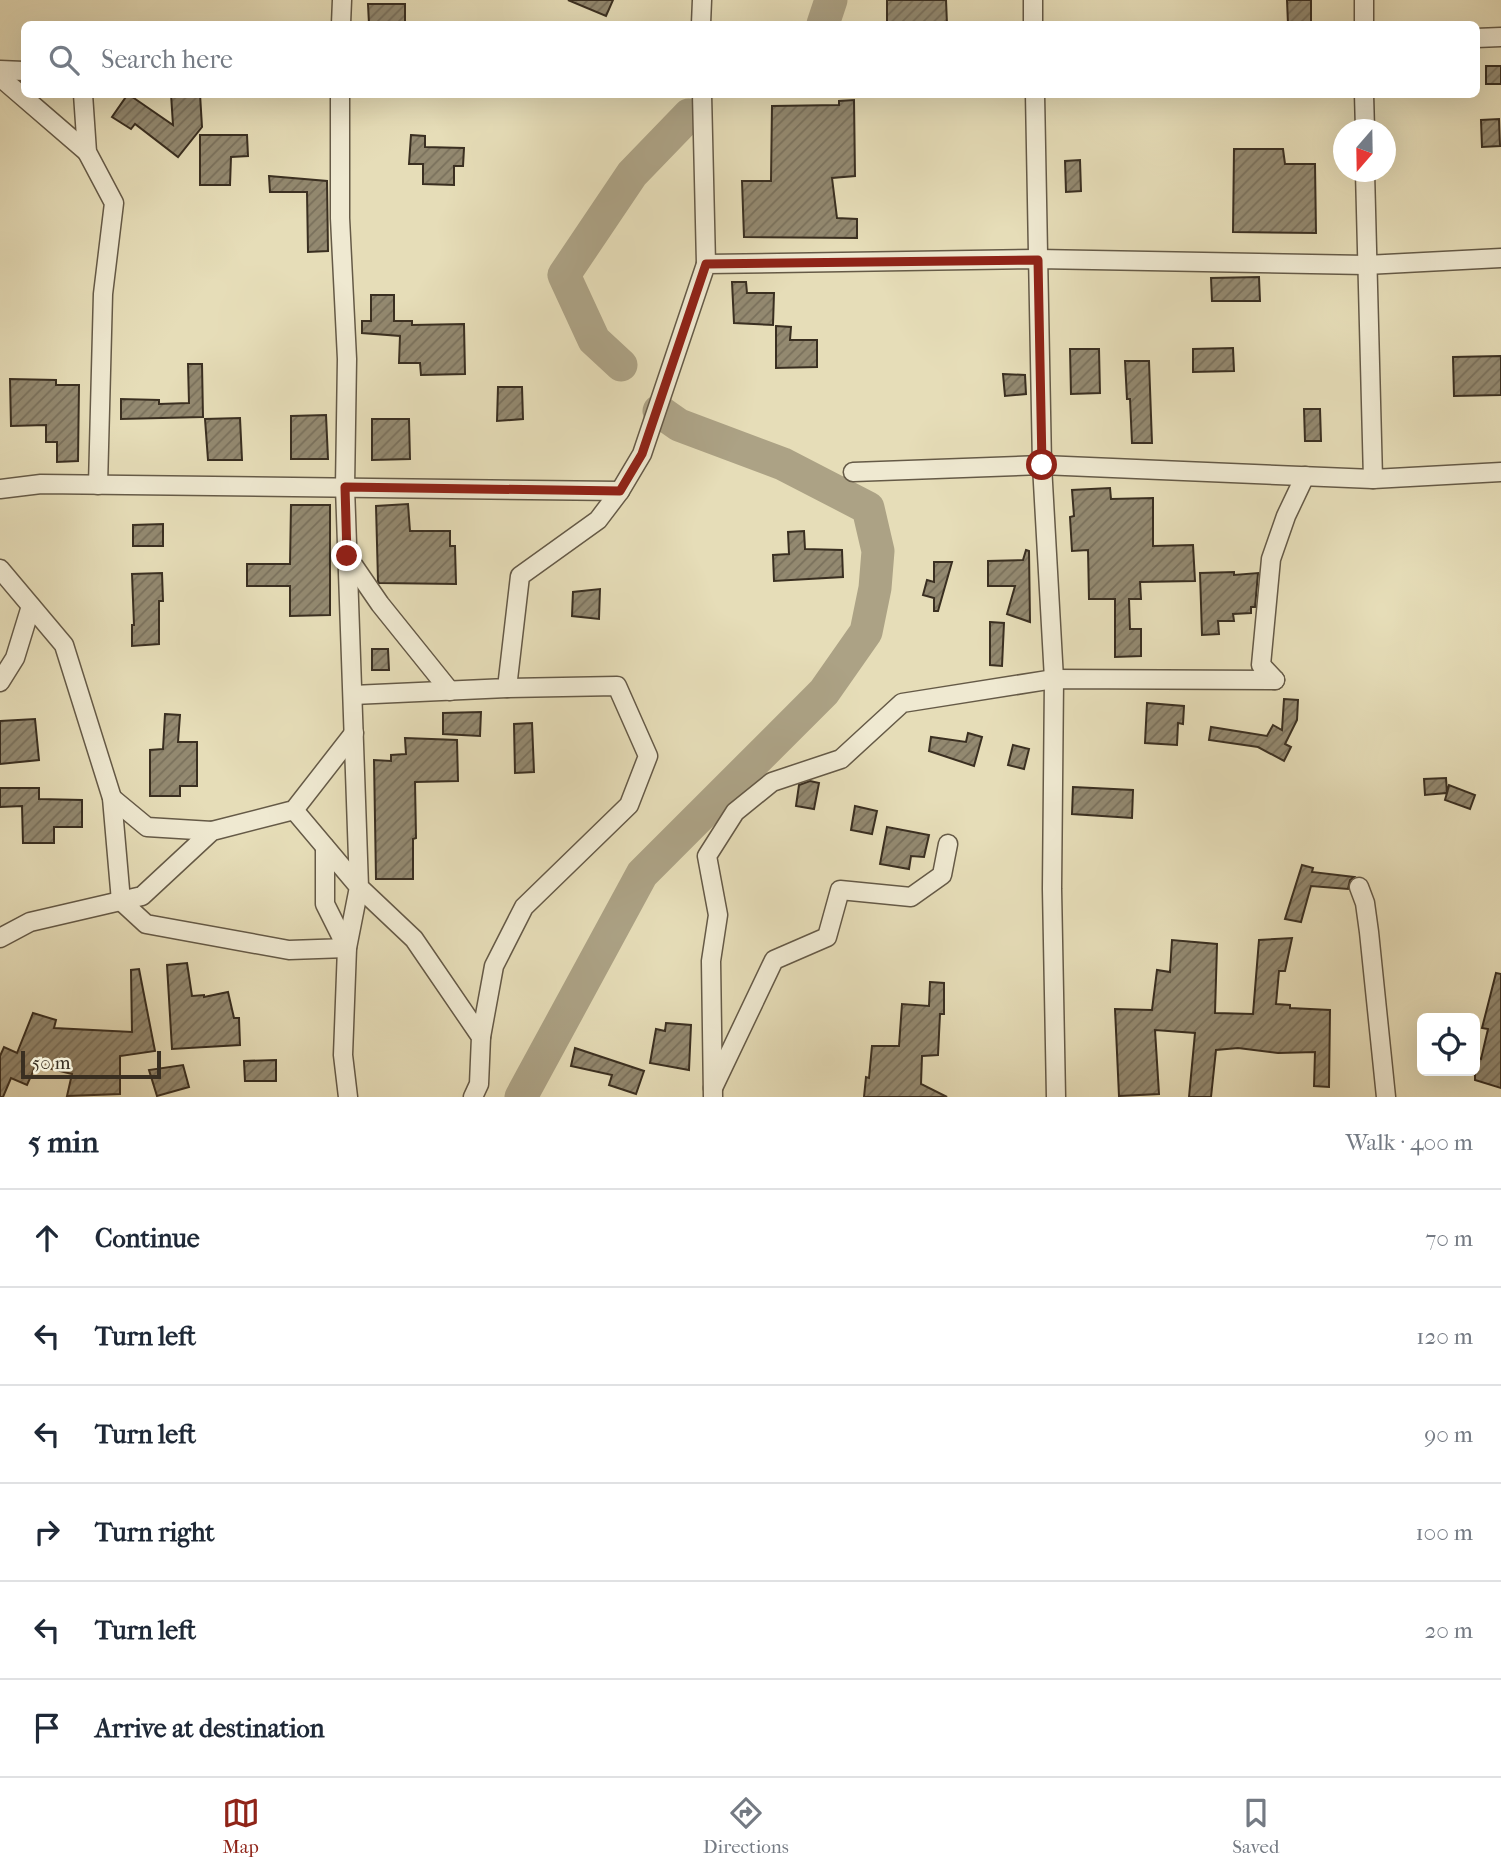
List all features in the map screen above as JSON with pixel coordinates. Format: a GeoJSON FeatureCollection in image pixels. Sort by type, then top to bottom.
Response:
{"type":"FeatureCollection","features":[{"type":"Feature","properties":{"kind":"street"},"geometry":{"type":"LineString","coordinates":[[341,21],[342,0]]}},
{"type":"Feature","properties":{"kind":"street"},"geometry":{"type":"LineString","coordinates":[[701,21],[702,0]]}},
{"type":"Feature","properties":{"kind":"street"},"geometry":{"type":"LineString","coordinates":[[1033,0],[1033,21]]}},
{"type":"Feature","properties":{"kind":"street"},"geometry":{"type":"LineString","coordinates":[[1364,0],[1364,21]]}},
{"type":"Feature","properties":{"kind":"street"},"geometry":{"type":"LineString","coordinates":[[1480,38],[1501,37]]}},
{"type":"Feature","properties":{"kind":"street"},"geometry":{"type":"LineString","coordinates":[[0,70],[21,71]]}},
{"type":"Feature","properties":{"kind":"street"},"geometry":{"type":"LineString","coordinates":[[0,78],[21,96]]}},
{"type":"Feature","properties":{"kind":"street"},"geometry":{"type":"LineString","coordinates":[[24,98],[87,152],[114,203],[103,294],[98,485]]}},
{"type":"Feature","properties":{"kind":"street"},"geometry":{"type":"LineString","coordinates":[[83,98],[87,152]]}},
{"type":"Feature","properties":{"kind":"street"},"geometry":{"type":"LineString","coordinates":[[340,98],[340,218],[347,359],[345,487],[359,887],[347,948],[343,1055],[348,1097]]}},
{"type":"Feature","properties":{"kind":"street"},"geometry":{"type":"LineString","coordinates":[[507,688],[520,576],[598,520],[620,491],[642,454],[706,264],[702,98]]}},
{"type":"Feature","properties":{"kind":"street"},"geometry":{"type":"LineString","coordinates":[[1035,98],[1042,465],[1054,679],[1052,889],[1056,1097]]}},
{"type":"Feature","properties":{"kind":"street"},"geometry":{"type":"LineString","coordinates":[[1364,98],[1365,119]]}},
{"type":"Feature","properties":{"kind":"street"},"geometry":{"type":"LineString","coordinates":[[1365,182],[1373,479]]}},
{"type":"Feature","properties":{"kind":"street"},"geometry":{"type":"LineString","coordinates":[[706,264],[1038,260],[1366,265],[1501,258]]}},
{"type":"Feature","properties":{"kind":"street"},"geometry":{"type":"LineString","coordinates":[[853,472],[1042,465],[1373,479],[1501,472]]}},
{"type":"Feature","properties":{"kind":"street"},"geometry":{"type":"LineString","coordinates":[[712,1094],[711,961],[718,915],[707,856],[735,812],[772,782],[841,759],[902,703],[1054,679],[1275,680],[1261,665],[1270,559],[1305,476]]}},
{"type":"Feature","properties":{"kind":"street"},"geometry":{"type":"LineString","coordinates":[[0,489],[41,484],[620,491]]}},
{"type":"Feature","properties":{"kind":"street"},"geometry":{"type":"LineString","coordinates":[[347,556],[380,604],[450,691]]}},
{"type":"Feature","properties":{"kind":"street"},"geometry":{"type":"LineString","coordinates":[[0,569],[64,645],[112,798],[121,901],[146,924],[289,950],[347,948]]}},
{"type":"Feature","properties":{"kind":"street"},"geometry":{"type":"LineString","coordinates":[[0,682],[15,658],[31,606]]}},
{"type":"Feature","properties":{"kind":"street"},"geometry":{"type":"LineString","coordinates":[[353,695],[507,688],[617,687],[648,756],[629,805],[524,907],[494,966],[481,1037],[479,1084],[473,1097]]}},
{"type":"Feature","properties":{"kind":"street"},"geometry":{"type":"LineString","coordinates":[[112,798],[147,827],[212,831],[294,810],[354,733]]}},
{"type":"Feature","properties":{"kind":"street"},"geometry":{"type":"LineString","coordinates":[[294,810],[359,887],[414,939],[481,1037]]}},
{"type":"Feature","properties":{"kind":"street"},"geometry":{"type":"LineString","coordinates":[[0,938],[30,922],[142,896],[212,831]]}},
{"type":"Feature","properties":{"kind":"street"},"geometry":{"type":"LineString","coordinates":[[712,1094],[774,960],[827,937],[840,890],[911,897],[942,876],[948,844]]}},
{"type":"Feature","properties":{"kind":"street"},"geometry":{"type":"LineString","coordinates":[[325,846],[325,904],[347,948]]}},
{"type":"Feature","properties":{"kind":"street"},"geometry":{"type":"LineString","coordinates":[[1359,887],[1365,903],[1386,1097]]}},
{"type":"Feature","properties":{"kind":"building"},"geometry":{"type":"Polygon","coordinates":[[[568,0],[613,0],[606,16],[568,0]]]}},
{"type":"Feature","properties":{"kind":"building"},"geometry":{"type":"Polygon","coordinates":[[[887,0],[946,0],[947,21],[887,21],[887,0]]]}},
{"type":"Feature","properties":{"kind":"building"},"geometry":{"type":"Polygon","coordinates":[[[1287,0],[1311,0],[1311,21],[1288,21],[1287,0]]]}},
{"type":"Feature","properties":{"kind":"building"},"geometry":{"type":"Polygon","coordinates":[[[368,4],[405,4],[405,21],[369,21],[368,4]]]}},
{"type":"Feature","properties":{"kind":"building"},"geometry":{"type":"Polygon","coordinates":[[[1486,66],[1501,66],[1501,84],[1486,84],[1486,66]]]}},
{"type":"Feature","properties":{"kind":"building"},"geometry":{"type":"Polygon","coordinates":[[[125,98],[134,98],[173,125],[171,98],[200,98],[202,127],[178,157],[135,124],[131,129],[112,117],[125,98]]]}},
{"type":"Feature","properties":{"kind":"building"},"geometry":{"type":"Polygon","coordinates":[[[854,100],[855,176],[832,178],[837,218],[857,219],[857,238],[744,237],[742,181],[771,181],[772,106],[839,105],[839,101],[854,100]]]}},
{"type":"Feature","properties":{"kind":"building"},"geometry":{"type":"Polygon","coordinates":[[[1499,119],[1500,146],[1482,147],[1481,120],[1499,119]]]}},
{"type":"Feature","properties":{"kind":"building"},"geometry":{"type":"Polygon","coordinates":[[[200,135],[247,135],[248,156],[231,157],[230,185],[200,185],[200,135]]]}},
{"type":"Feature","properties":{"kind":"building"},"geometry":{"type":"Polygon","coordinates":[[[411,135],[425,136],[425,147],[464,148],[463,166],[454,166],[454,185],[423,184],[423,164],[409,164],[411,135]]]}},
{"type":"Feature","properties":{"kind":"building"},"geometry":{"type":"Polygon","coordinates":[[[1234,149],[1283,149],[1285,164],[1315,164],[1316,233],[1233,232],[1234,149]]]}},
{"type":"Feature","properties":{"kind":"building"},"geometry":{"type":"Polygon","coordinates":[[[1080,160],[1081,191],[1066,192],[1065,161],[1080,160]]]}},
{"type":"Feature","properties":{"kind":"building"},"geometry":{"type":"Polygon","coordinates":[[[269,176],[327,181],[328,251],[308,252],[307,192],[270,192],[269,176]]]}},
{"type":"Feature","properties":{"kind":"building"},"geometry":{"type":"Polygon","coordinates":[[[1259,277],[1260,301],[1212,301],[1211,278],[1259,277]]]}},
{"type":"Feature","properties":{"kind":"building"},"geometry":{"type":"Polygon","coordinates":[[[732,282],[746,282],[747,293],[774,293],[773,325],[734,323],[732,282]]]}},
{"type":"Feature","properties":{"kind":"building"},"geometry":{"type":"Polygon","coordinates":[[[371,295],[394,295],[394,321],[412,321],[412,325],[464,324],[465,374],[421,375],[420,363],[399,363],[400,336],[362,333],[362,321],[371,321],[371,295]]]}},
{"type":"Feature","properties":{"kind":"building"},"geometry":{"type":"Polygon","coordinates":[[[776,326],[791,327],[790,340],[817,340],[817,367],[776,368],[776,326]]]}},
{"type":"Feature","properties":{"kind":"building"},"geometry":{"type":"Polygon","coordinates":[[[1233,348],[1234,371],[1193,372],[1193,349],[1233,348]]]}},
{"type":"Feature","properties":{"kind":"building"},"geometry":{"type":"Polygon","coordinates":[[[1070,349],[1099,349],[1100,393],[1071,394],[1070,349]]]}},
{"type":"Feature","properties":{"kind":"building"},"geometry":{"type":"Polygon","coordinates":[[[1501,356],[1501,395],[1454,396],[1453,357],[1501,356]]]}},
{"type":"Feature","properties":{"kind":"building"},"geometry":{"type":"Polygon","coordinates":[[[1125,361],[1149,361],[1152,443],[1132,443],[1125,361]]]}},
{"type":"Feature","properties":{"kind":"building"},"geometry":{"type":"Polygon","coordinates":[[[188,364],[202,364],[203,417],[121,419],[121,399],[159,400],[159,404],[189,403],[188,364]]]}},
{"type":"Feature","properties":{"kind":"building"},"geometry":{"type":"Polygon","coordinates":[[[1003,374],[1025,375],[1026,394],[1005,396],[1003,374]]]}},
{"type":"Feature","properties":{"kind":"building"},"geometry":{"type":"Polygon","coordinates":[[[10,379],[56,380],[56,385],[79,385],[78,461],[57,462],[57,442],[46,442],[46,425],[11,426],[10,379]]]}},
{"type":"Feature","properties":{"kind":"building"},"geometry":{"type":"Polygon","coordinates":[[[498,387],[522,387],[523,419],[497,421],[498,387]]]}},
{"type":"Feature","properties":{"kind":"building"},"geometry":{"type":"Polygon","coordinates":[[[1304,409],[1320,409],[1321,441],[1305,441],[1304,409]]]}},
{"type":"Feature","properties":{"kind":"building"},"geometry":{"type":"Polygon","coordinates":[[[326,415],[328,459],[291,459],[291,416],[326,415]]]}},
{"type":"Feature","properties":{"kind":"building"},"geometry":{"type":"Polygon","coordinates":[[[240,418],[242,460],[208,460],[205,419],[240,418]]]}},
{"type":"Feature","properties":{"kind":"building"},"geometry":{"type":"Polygon","coordinates":[[[372,419],[409,419],[410,459],[372,460],[372,419]]]}},
{"type":"Feature","properties":{"kind":"building"},"geometry":{"type":"Polygon","coordinates":[[[1110,488],[1111,499],[1153,498],[1153,546],[1193,545],[1195,581],[1140,582],[1141,599],[1129,599],[1130,629],[1141,629],[1141,656],[1115,657],[1115,599],[1089,599],[1088,550],[1072,551],[1072,490],[1110,488]]]}},
{"type":"Feature","properties":{"kind":"building"},"geometry":{"type":"Polygon","coordinates":[[[408,504],[410,531],[450,531],[450,546],[455,546],[456,584],[379,583],[376,506],[408,504]]]}},
{"type":"Feature","properties":{"kind":"building"},"geometry":{"type":"Polygon","coordinates":[[[291,505],[330,505],[330,615],[290,616],[290,586],[247,586],[247,564],[290,564],[291,505]]]}},
{"type":"Feature","properties":{"kind":"building"},"geometry":{"type":"Polygon","coordinates":[[[163,524],[163,546],[133,546],[133,525],[163,524]]]}},
{"type":"Feature","properties":{"kind":"building"},"geometry":{"type":"Polygon","coordinates":[[[804,531],[805,549],[842,550],[843,577],[774,581],[773,555],[789,554],[788,532],[804,531]]]}},
{"type":"Feature","properties":{"kind":"building"},"geometry":{"type":"Polygon","coordinates":[[[1026,550],[1029,551],[1030,622],[1007,614],[1015,586],[988,586],[988,561],[1023,560],[1026,550]]]}},
{"type":"Feature","properties":{"kind":"building"},"geometry":{"type":"Polygon","coordinates":[[[934,562],[952,562],[938,611],[934,611],[934,598],[923,595],[927,580],[934,582],[934,562]]]}},
{"type":"Feature","properties":{"kind":"building"},"geometry":{"type":"Polygon","coordinates":[[[1234,572],[1234,575],[1258,573],[1255,607],[1251,607],[1251,613],[1233,614],[1234,621],[1218,621],[1219,634],[1202,635],[1200,573],[1234,572]]]}},
{"type":"Feature","properties":{"kind":"building"},"geometry":{"type":"Polygon","coordinates":[[[162,573],[163,601],[159,601],[159,644],[132,646],[132,574],[162,573]]]}},
{"type":"Feature","properties":{"kind":"building"},"geometry":{"type":"Polygon","coordinates":[[[600,589],[599,619],[572,616],[573,592],[600,589]]]}},
{"type":"Feature","properties":{"kind":"building"},"geometry":{"type":"Polygon","coordinates":[[[990,622],[1004,623],[1002,666],[990,665],[990,622]]]}},
{"type":"Feature","properties":{"kind":"building"},"geometry":{"type":"Polygon","coordinates":[[[372,649],[388,649],[389,670],[372,670],[372,649]]]}},
{"type":"Feature","properties":{"kind":"building"},"geometry":{"type":"Polygon","coordinates":[[[1284,699],[1298,700],[1297,720],[1285,744],[1291,747],[1284,761],[1258,747],[1209,740],[1211,727],[1267,736],[1273,725],[1282,730],[1284,699]]]}},
{"type":"Feature","properties":{"kind":"building"},"geometry":{"type":"Polygon","coordinates":[[[1147,703],[1184,706],[1183,724],[1178,723],[1177,745],[1145,743],[1147,703]]]}},
{"type":"Feature","properties":{"kind":"building"},"geometry":{"type":"Polygon","coordinates":[[[481,712],[480,736],[443,734],[443,713],[481,712]]]}},
{"type":"Feature","properties":{"kind":"building"},"geometry":{"type":"Polygon","coordinates":[[[165,714],[180,715],[178,742],[197,742],[197,786],[180,786],[180,796],[150,796],[150,750],[163,749],[165,714]]]}},
{"type":"Feature","properties":{"kind":"building"},"geometry":{"type":"Polygon","coordinates":[[[35,719],[39,760],[0,764],[0,721],[35,719]]]}},
{"type":"Feature","properties":{"kind":"building"},"geometry":{"type":"Polygon","coordinates":[[[532,723],[534,772],[515,773],[514,724],[532,723]]]}},
{"type":"Feature","properties":{"kind":"building"},"geometry":{"type":"Polygon","coordinates":[[[968,733],[982,737],[974,766],[929,751],[931,737],[966,742],[968,733]]]}},
{"type":"Feature","properties":{"kind":"building"},"geometry":{"type":"Polygon","coordinates":[[[405,738],[457,740],[458,781],[415,782],[416,838],[413,839],[413,879],[376,879],[374,760],[391,761],[391,755],[406,754],[405,738]]]}},
{"type":"Feature","properties":{"kind":"building"},"geometry":{"type":"Polygon","coordinates":[[[1013,745],[1029,749],[1024,769],[1008,765],[1013,745]]]}},
{"type":"Feature","properties":{"kind":"building"},"geometry":{"type":"Polygon","coordinates":[[[1446,778],[1447,793],[1425,795],[1424,779],[1446,778]]]}},
{"type":"Feature","properties":{"kind":"building"},"geometry":{"type":"Polygon","coordinates":[[[810,781],[819,783],[814,809],[796,806],[799,785],[810,781]]]}},
{"type":"Feature","properties":{"kind":"building"},"geometry":{"type":"Polygon","coordinates":[[[1449,785],[1475,795],[1470,809],[1445,800],[1449,785]]]}},
{"type":"Feature","properties":{"kind":"building"},"geometry":{"type":"Polygon","coordinates":[[[1073,787],[1133,790],[1132,818],[1072,814],[1073,787]]]}},
{"type":"Feature","properties":{"kind":"building"},"geometry":{"type":"Polygon","coordinates":[[[0,788],[39,788],[39,799],[82,800],[82,827],[54,827],[54,843],[23,843],[22,806],[0,807],[0,788]]]}},
{"type":"Feature","properties":{"kind":"building"},"geometry":{"type":"Polygon","coordinates":[[[855,806],[877,811],[872,834],[851,830],[855,806]]]}},
{"type":"Feature","properties":{"kind":"building"},"geometry":{"type":"Polygon","coordinates":[[[887,827],[929,835],[924,857],[911,856],[909,869],[880,864],[887,827]]]}},
{"type":"Feature","properties":{"kind":"building"},"geometry":{"type":"Polygon","coordinates":[[[1302,865],[1313,868],[1312,872],[1354,877],[1350,880],[1348,889],[1311,886],[1301,922],[1285,919],[1302,865]]]}},
{"type":"Feature","properties":{"kind":"building"},"geometry":{"type":"Polygon","coordinates":[[[1292,938],[1285,971],[1279,971],[1276,1004],[1290,1005],[1290,1008],[1330,1010],[1329,1087],[1314,1086],[1315,1052],[1278,1053],[1238,1048],[1216,1050],[1211,1097],[1189,1097],[1195,1033],[1155,1030],[1159,1094],[1119,1096],[1115,1009],[1152,1010],[1157,970],[1170,972],[1172,940],[1217,944],[1215,1013],[1253,1014],[1259,940],[1292,938]]]}},
{"type":"Feature","properties":{"kind":"building"},"geometry":{"type":"Polygon","coordinates":[[[187,963],[192,996],[204,997],[228,992],[234,1018],[239,1018],[240,1045],[172,1049],[167,965],[187,963]]]}},
{"type":"Feature","properties":{"kind":"building"},"geometry":{"type":"Polygon","coordinates":[[[139,969],[155,1051],[120,1056],[120,1094],[67,1096],[72,1074],[36,1065],[27,1085],[11,1078],[3,1097],[0,1097],[0,1056],[4,1047],[17,1053],[33,1013],[56,1020],[54,1028],[132,1032],[131,970],[139,969]]]}},
{"type":"Feature","properties":{"kind":"building"},"geometry":{"type":"Polygon","coordinates":[[[1496,973],[1501,974],[1501,1088],[1475,1080],[1475,1076],[1480,1076],[1480,1059],[1488,1029],[1482,1028],[1496,973]]]}},
{"type":"Feature","properties":{"kind":"building"},"geometry":{"type":"Polygon","coordinates":[[[930,982],[944,983],[944,1014],[940,1014],[938,1055],[922,1056],[921,1084],[947,1097],[864,1097],[872,1046],[899,1046],[902,1004],[929,1006],[930,982]]]}},
{"type":"Feature","properties":{"kind":"building"},"geometry":{"type":"Polygon","coordinates":[[[666,1023],[691,1025],[689,1070],[650,1063],[656,1029],[665,1031],[666,1023]]]}},
{"type":"Feature","properties":{"kind":"building"},"geometry":{"type":"Polygon","coordinates":[[[575,1048],[644,1071],[636,1094],[609,1085],[612,1075],[571,1066],[575,1048]]]}},
{"type":"Feature","properties":{"kind":"building"},"geometry":{"type":"Polygon","coordinates":[[[276,1060],[276,1081],[245,1081],[244,1061],[276,1060]]]}},
{"type":"Feature","properties":{"kind":"building"},"geometry":{"type":"Polygon","coordinates":[[[183,1065],[189,1087],[157,1096],[149,1070],[183,1065]]]}},
{"type":"Feature","properties":{"kind":"waterway"},"geometry":{"type":"LineString","coordinates":[[824,21],[831,0]]}},
{"type":"Feature","properties":{"kind":"waterway"},"geometry":{"type":"LineString","coordinates":[[621,365],[594,340],[564,275],[632,174],[689,115]]}},
{"type":"Feature","properties":{"kind":"waterway"},"geometry":{"type":"LineString","coordinates":[[521,1097],[642,874],[824,692],[866,632],[875,588],[878,551],[868,508],[783,464],[679,425],[659,411]]}},
{"type":"Feature","properties":{"kind":"route"},"geometry":{"type":"LineString","coordinates":[[347,556],[345,487],[620,491],[642,454],[706,264],[1038,260],[1042,465]]}}]}
